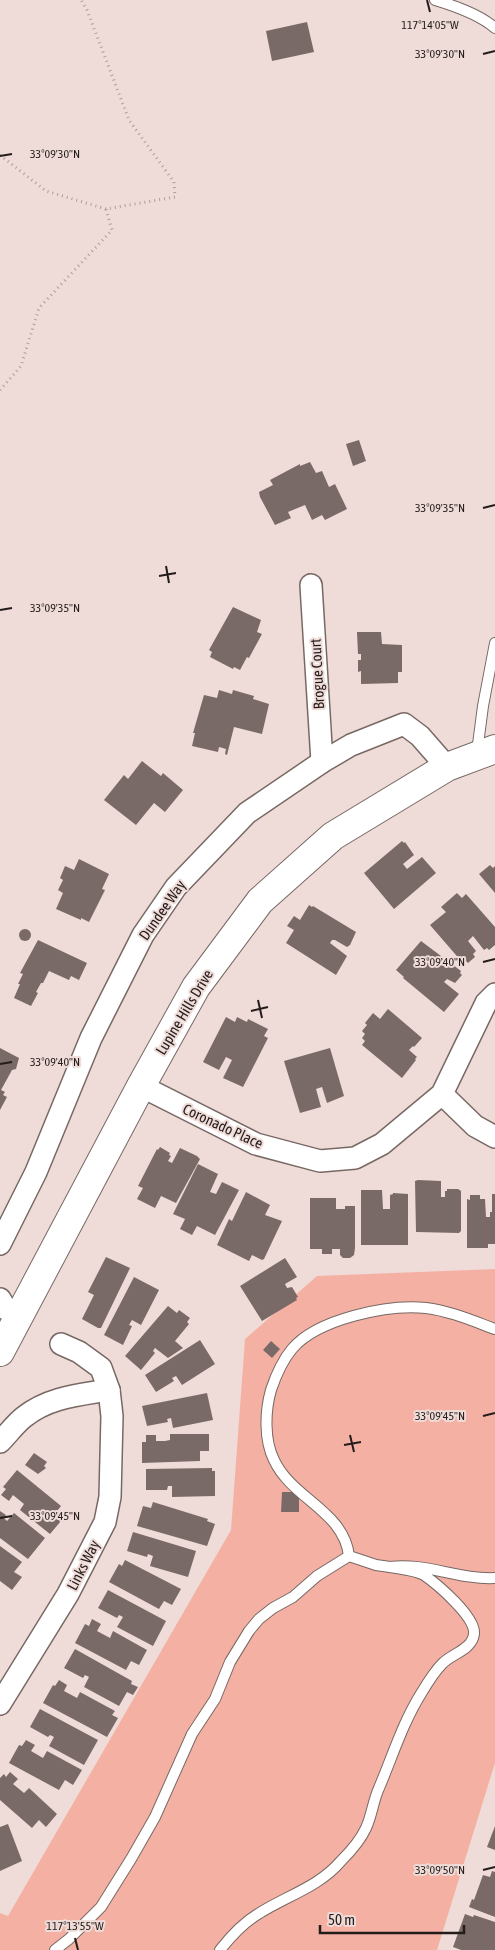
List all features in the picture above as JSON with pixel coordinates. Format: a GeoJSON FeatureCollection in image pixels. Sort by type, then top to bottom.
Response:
{"type":"FeatureCollection","features":[{"type":"Feature","properties":{"kind":"street","name":"Brogue Court"},"geometry":{"type":"LineString","coordinates":[[311,585],[322,762]]}},
{"type":"Feature","properties":{"kind":"street","name":"Dundee Way"},"geometry":{"type":"LineString","coordinates":[[0,1244],[36,1172],[91,1038],[142,935],[176,887],[247,813],[322,762],[352,745],[404,724],[420,736],[447,768]]}},
{"type":"Feature","properties":{"kind":"street","name":"Lupine Hills Drive"},"geometry":{"type":"LineString","coordinates":[[0,1352],[10,1307],[141,1086],[196,987],[260,901],[333,836],[447,768],[486,752]]}},
{"type":"Feature","properties":{"kind":"street","name":"Coronado Place"},"geometry":{"type":"LineString","coordinates":[[141,1086],[256,1144],[320,1161],[356,1158],[375,1147],[442,1094],[486,1003],[495,994]]}},
{"type":"Feature","properties":{"kind":"street"},"geometry":{"type":"LineString","coordinates":[[442,1094],[476,1126],[495,1137]]}},
{"type":"Feature","properties":{"kind":"street","name":"Links Way"},"geometry":{"type":"LineString","coordinates":[[0,1704],[68,1594],[105,1522],[110,1497],[112,1416],[109,1390],[101,1368],[80,1352],[61,1344]]}},
{"type":"Feature","properties":{"kind":"street"},"geometry":{"type":"LineString","coordinates":[[0,1442],[23,1417],[41,1405],[57,1399],[109,1390]]}},
{"type":"Feature","properties":{"kind":"lane"},"geometry":{"type":"LineString","coordinates":[[435,0],[454,6],[489,22],[495,28]]}},
{"type":"Feature","properties":{"kind":"lane"},"geometry":{"type":"LineString","coordinates":[[486,752],[483,706],[495,643]]}},
{"type":"Feature","properties":{"kind":"lane"},"geometry":{"type":"LineString","coordinates":[[349,1556],[344,1536],[336,1523],[324,1511],[292,1487],[273,1460],[267,1432],[268,1414],[270,1395],[281,1364],[292,1349],[302,1340],[320,1329],[371,1312],[391,1308],[428,1308],[454,1314],[495,1329]]}},
{"type":"Feature","properties":{"kind":"lane"},"geometry":{"type":"LineString","coordinates":[[220,1950],[248,1920],[315,1883],[341,1862],[366,1828],[398,1737],[421,1694],[436,1670],[444,1662],[466,1648],[474,1635],[474,1626],[470,1618],[455,1602],[422,1574],[376,1565],[349,1556]]}},
{"type":"Feature","properties":{"kind":"lane"},"geometry":{"type":"LineString","coordinates":[[55,1950],[69,1939],[101,1907],[131,1859],[162,1801],[192,1734],[215,1699],[230,1662],[249,1631],[259,1619],[273,1608],[293,1597],[317,1576],[349,1556]]}},
{"type":"Feature","properties":{"kind":"lane"},"geometry":{"type":"LineString","coordinates":[[390,1567],[404,1565],[459,1576],[495,1578]]}},
{"type":"Feature","properties":{"kind":"path"},"geometry":{"type":"LineString","coordinates":[[0,155],[46,191],[106,209],[175,197],[174,182],[129,120],[87,10],[81,0]]}},
{"type":"Feature","properties":{"kind":"path"},"geometry":{"type":"LineString","coordinates":[[0,390],[21,366],[40,308],[112,230],[106,209]]}},
{"type":"Feature","properties":{"kind":"shaded area"},"geometry":{"type":"Polygon","coordinates":[[[495,1269],[495,1763],[437,1950],[0,1950],[0,1913],[8,1916],[231,1530],[245,1339],[317,1276],[495,1269]]]}},
{"type":"Feature","properties":{"kind":"building"},"geometry":{"type":"Polygon","coordinates":[[[307,22],[314,52],[272,61],[266,31],[307,22]]]}},
{"type":"Feature","properties":{"kind":"building"},"geometry":{"type":"Polygon","coordinates":[[[359,440],[366,461],[353,466],[346,444],[359,440]]]}},
{"type":"Feature","properties":{"kind":"building"},"geometry":{"type":"Polygon","coordinates":[[[310,462],[316,473],[322,471],[329,487],[335,484],[347,509],[325,520],[322,515],[312,520],[305,505],[288,512],[291,518],[275,525],[259,492],[273,485],[270,480],[300,464],[300,466],[310,462]]]}},
{"type":"Feature","properties":{"kind":"building"},"geometry":{"type":"Polygon","coordinates":[[[233,607],[261,620],[257,632],[262,634],[240,670],[234,667],[233,669],[210,657],[212,652],[209,650],[233,607]]]}},
{"type":"Feature","properties":{"kind":"building"},"geometry":{"type":"Polygon","coordinates":[[[357,632],[381,632],[382,644],[402,645],[402,672],[398,672],[398,683],[361,684],[361,671],[358,672],[358,660],[361,660],[361,654],[358,654],[357,632]]]}},
{"type":"Feature","properties":{"kind":"building"},"geometry":{"type":"Polygon","coordinates":[[[219,690],[232,694],[233,690],[254,696],[253,699],[269,704],[262,734],[234,727],[227,755],[225,754],[226,749],[219,747],[218,752],[192,746],[195,733],[193,733],[204,695],[217,698],[219,690]]]}},
{"type":"Feature","properties":{"kind":"building"},"geometry":{"type":"Polygon","coordinates":[[[142,761],[161,776],[163,773],[183,790],[165,812],[154,803],[136,825],[104,800],[124,775],[128,779],[142,761]]]}},
{"type":"Feature","properties":{"kind":"building"},"geometry":{"type":"Polygon","coordinates":[[[402,841],[405,842],[414,855],[403,864],[407,869],[422,857],[436,873],[394,909],[364,873],[402,841]]]}},
{"type":"Feature","properties":{"kind":"building"},"geometry":{"type":"Polygon","coordinates":[[[79,859],[109,874],[102,889],[105,890],[89,922],[56,909],[63,893],[58,890],[63,880],[60,878],[65,866],[74,870],[79,859]]]}},
{"type":"Feature","properties":{"kind":"building"},"geometry":{"type":"Polygon","coordinates":[[[490,865],[493,868],[495,866],[495,893],[479,874],[490,865]]]}},
{"type":"Feature","properties":{"kind":"building"},"geometry":{"type":"Polygon","coordinates":[[[457,893],[462,898],[466,894],[495,927],[495,945],[489,950],[487,948],[484,950],[473,936],[468,941],[476,951],[473,954],[475,957],[468,963],[465,960],[462,962],[430,925],[446,912],[441,907],[457,893]]]}},
{"type":"Feature","properties":{"kind":"building"},"geometry":{"type":"Polygon","coordinates":[[[309,905],[356,932],[350,945],[347,947],[335,940],[332,940],[330,943],[347,956],[336,975],[286,943],[294,930],[287,926],[294,916],[300,920],[309,905]]]}},
{"type":"Feature","properties":{"kind":"building"},"geometry":{"type":"Polygon","coordinates":[[[23,929],[27,929],[31,935],[27,941],[23,941],[19,937],[19,933],[23,929]]]}},
{"type":"Feature","properties":{"kind":"building"},"geometry":{"type":"Polygon","coordinates":[[[38,940],[87,963],[79,980],[71,976],[69,980],[49,971],[36,992],[38,993],[31,1006],[14,998],[23,974],[20,973],[38,940]]]}},
{"type":"Feature","properties":{"kind":"building"},"geometry":{"type":"Polygon","coordinates":[[[421,941],[461,971],[462,975],[455,983],[447,979],[444,982],[459,994],[444,1012],[396,970],[421,941]]]}},
{"type":"Feature","properties":{"kind":"building"},"geometry":{"type":"Polygon","coordinates":[[[388,1009],[422,1038],[409,1050],[417,1057],[402,1078],[362,1045],[365,1041],[362,1038],[365,1034],[362,1031],[367,1025],[365,1023],[373,1013],[380,1019],[388,1009]]]}},
{"type":"Feature","properties":{"kind":"building"},"geometry":{"type":"Polygon","coordinates":[[[226,1017],[235,1022],[237,1017],[247,1022],[248,1019],[268,1029],[264,1036],[268,1038],[243,1087],[223,1078],[232,1060],[226,1057],[219,1070],[203,1062],[226,1017]]]}},
{"type":"Feature","properties":{"kind":"building"},"geometry":{"type":"Polygon","coordinates":[[[0,1048],[19,1058],[16,1069],[12,1070],[1,1090],[5,1092],[3,1095],[7,1097],[0,1110],[0,1048]]]}},
{"type":"Feature","properties":{"kind":"building"},"geometry":{"type":"Polygon","coordinates":[[[330,1048],[344,1096],[327,1103],[322,1087],[316,1089],[321,1107],[300,1113],[284,1061],[330,1048]]]}},
{"type":"Feature","properties":{"kind":"building"},"geometry":{"type":"Polygon","coordinates":[[[160,1147],[170,1153],[169,1155],[171,1156],[168,1161],[172,1163],[180,1148],[200,1159],[176,1203],[161,1196],[155,1208],[137,1199],[143,1188],[138,1186],[157,1149],[160,1147]]]}},
{"type":"Feature","properties":{"kind":"building"},"geometry":{"type":"Polygon","coordinates":[[[198,1164],[218,1174],[210,1192],[216,1194],[222,1182],[239,1190],[215,1235],[197,1226],[192,1235],[180,1229],[185,1219],[173,1214],[198,1164]]]}},
{"type":"Feature","properties":{"kind":"building"},"geometry":{"type":"Polygon","coordinates":[[[415,1181],[441,1181],[441,1197],[445,1197],[447,1189],[458,1189],[461,1191],[461,1231],[459,1233],[416,1232],[415,1181]]]}},
{"type":"Feature","properties":{"kind":"building"},"geometry":{"type":"Polygon","coordinates":[[[361,1190],[382,1190],[383,1209],[390,1209],[390,1195],[393,1193],[408,1194],[408,1245],[361,1245],[361,1190]]]}},
{"type":"Feature","properties":{"kind":"building"},"geometry":{"type":"Polygon","coordinates":[[[246,1192],[270,1205],[265,1215],[282,1221],[262,1260],[252,1255],[249,1261],[217,1245],[229,1219],[232,1221],[246,1192]]]}},
{"type":"Feature","properties":{"kind":"building"},"geometry":{"type":"Polygon","coordinates":[[[492,1194],[495,1194],[495,1244],[488,1244],[488,1248],[467,1248],[467,1199],[470,1200],[470,1195],[480,1195],[480,1199],[485,1199],[486,1217],[490,1217],[490,1212],[492,1212],[492,1194]]]}},
{"type":"Feature","properties":{"kind":"building"},"geometry":{"type":"Polygon","coordinates":[[[310,1198],[336,1198],[336,1209],[345,1209],[345,1206],[355,1206],[355,1248],[354,1255],[350,1258],[343,1258],[340,1255],[340,1249],[332,1249],[332,1254],[322,1254],[322,1249],[310,1249],[310,1198]]]}},
{"type":"Feature","properties":{"kind":"building"},"geometry":{"type":"Polygon","coordinates":[[[106,1257],[130,1268],[101,1328],[98,1328],[82,1319],[94,1295],[88,1292],[106,1257]]]}},
{"type":"Feature","properties":{"kind":"building"},"geometry":{"type":"Polygon","coordinates":[[[285,1258],[297,1277],[285,1284],[287,1288],[292,1287],[298,1297],[296,1298],[297,1300],[262,1321],[240,1286],[285,1258]]]}},
{"type":"Feature","properties":{"kind":"building"},"geometry":{"type":"Polygon","coordinates":[[[134,1277],[159,1290],[141,1325],[132,1320],[129,1325],[132,1326],[123,1345],[104,1335],[134,1277]]]}},
{"type":"Feature","properties":{"kind":"building"},"geometry":{"type":"Polygon","coordinates":[[[168,1306],[177,1313],[179,1310],[190,1318],[187,1322],[189,1324],[175,1341],[183,1348],[168,1358],[155,1348],[153,1351],[155,1353],[141,1370],[125,1356],[168,1306]]]}},
{"type":"Feature","properties":{"kind":"building"},"geometry":{"type":"Polygon","coordinates":[[[200,1340],[215,1364],[182,1385],[176,1376],[172,1378],[174,1381],[156,1392],[145,1375],[200,1340]]]}},
{"type":"Feature","properties":{"kind":"building"},"geometry":{"type":"Polygon","coordinates":[[[271,1341],[280,1349],[272,1358],[263,1350],[271,1341]]]}},
{"type":"Feature","properties":{"kind":"building"},"geometry":{"type":"Polygon","coordinates":[[[207,1393],[213,1420],[173,1428],[171,1418],[167,1419],[168,1422],[147,1426],[142,1406],[207,1393]]]}},
{"type":"Feature","properties":{"kind":"building"},"geometry":{"type":"Polygon","coordinates":[[[170,1434],[209,1434],[209,1451],[200,1451],[200,1461],[142,1463],[142,1442],[146,1442],[146,1435],[156,1435],[156,1441],[165,1441],[170,1440],[170,1434]]]}},
{"type":"Feature","properties":{"kind":"building"},"geometry":{"type":"Polygon","coordinates":[[[34,1453],[47,1462],[44,1466],[46,1468],[38,1474],[25,1465],[34,1453]]]}},
{"type":"Feature","properties":{"kind":"building"},"geometry":{"type":"Polygon","coordinates":[[[212,1468],[212,1471],[215,1471],[215,1496],[172,1497],[172,1486],[168,1486],[167,1490],[146,1490],[146,1469],[212,1468]]]}},
{"type":"Feature","properties":{"kind":"building"},"geometry":{"type":"Polygon","coordinates":[[[17,1470],[61,1506],[54,1515],[61,1521],[50,1534],[20,1510],[24,1504],[13,1495],[9,1501],[1,1495],[6,1489],[3,1487],[17,1470]]]}},
{"type":"Feature","properties":{"kind":"building"},"geometry":{"type":"Polygon","coordinates":[[[282,1492],[299,1492],[299,1512],[281,1512],[282,1492]]]}},
{"type":"Feature","properties":{"kind":"building"},"geometry":{"type":"Polygon","coordinates":[[[153,1502],[208,1519],[207,1521],[215,1524],[207,1546],[137,1526],[143,1506],[151,1508],[153,1502]]]}},
{"type":"Feature","properties":{"kind":"building"},"geometry":{"type":"Polygon","coordinates":[[[0,1511],[6,1515],[4,1518],[7,1521],[14,1513],[45,1538],[28,1559],[0,1538],[0,1511]]]}},
{"type":"Feature","properties":{"kind":"building"},"geometry":{"type":"Polygon","coordinates":[[[133,1532],[196,1551],[188,1577],[150,1566],[153,1556],[148,1554],[147,1557],[127,1551],[133,1532]]]}},
{"type":"Feature","properties":{"kind":"building"},"geometry":{"type":"Polygon","coordinates":[[[0,1546],[22,1562],[14,1572],[22,1577],[12,1590],[0,1581],[0,1546]]]}},
{"type":"Feature","properties":{"kind":"building"},"geometry":{"type":"Polygon","coordinates":[[[125,1560],[181,1589],[172,1605],[164,1601],[159,1609],[109,1582],[119,1564],[122,1566],[125,1560]]]}},
{"type":"Feature","properties":{"kind":"building"},"geometry":{"type":"Polygon","coordinates":[[[108,1590],[166,1621],[153,1646],[117,1627],[123,1617],[119,1615],[117,1618],[98,1608],[108,1590]]]}},
{"type":"Feature","properties":{"kind":"building"},"geometry":{"type":"Polygon","coordinates":[[[92,1619],[101,1624],[97,1631],[110,1638],[113,1631],[147,1650],[139,1665],[131,1661],[126,1670],[75,1643],[85,1624],[89,1626],[92,1619]]]}},
{"type":"Feature","properties":{"kind":"building"},"geometry":{"type":"Polygon","coordinates":[[[75,1649],[132,1681],[131,1684],[138,1687],[133,1695],[127,1692],[119,1706],[84,1687],[89,1677],[85,1675],[83,1678],[64,1668],[75,1649]]]}},
{"type":"Feature","properties":{"kind":"building"},"geometry":{"type":"Polygon","coordinates":[[[59,1680],[67,1685],[64,1691],[77,1698],[80,1692],[115,1711],[112,1715],[118,1718],[107,1737],[43,1703],[53,1685],[55,1686],[59,1680]]]}},
{"type":"Feature","properties":{"kind":"building"},"geometry":{"type":"Polygon","coordinates":[[[40,1709],[98,1740],[84,1765],[49,1746],[54,1737],[50,1735],[48,1737],[30,1727],[40,1709]]]}},
{"type":"Feature","properties":{"kind":"building"},"geometry":{"type":"Polygon","coordinates":[[[26,1740],[35,1745],[31,1751],[43,1758],[47,1751],[82,1770],[73,1785],[65,1780],[59,1790],[9,1763],[19,1745],[22,1746],[26,1740]]]}},
{"type":"Feature","properties":{"kind":"building"},"geometry":{"type":"Polygon","coordinates":[[[10,1772],[18,1779],[13,1784],[24,1793],[29,1788],[57,1814],[46,1827],[39,1820],[32,1828],[0,1800],[0,1778],[4,1774],[6,1777],[10,1772]]]}},
{"type":"Feature","properties":{"kind":"building"},"geometry":{"type":"Polygon","coordinates":[[[8,1824],[22,1861],[0,1871],[0,1827],[8,1824]]]}},
{"type":"Feature","properties":{"kind":"building"},"geometry":{"type":"Polygon","coordinates":[[[495,1826],[495,1850],[487,1847],[495,1826]]]}},
{"type":"Feature","properties":{"kind":"building"},"geometry":{"type":"Polygon","coordinates":[[[492,1871],[495,1872],[495,1917],[469,1907],[472,1899],[474,1900],[483,1875],[490,1877],[492,1871]]]}},
{"type":"Feature","properties":{"kind":"building"},"geometry":{"type":"Polygon","coordinates":[[[465,1914],[495,1922],[495,1950],[461,1950],[453,1947],[465,1914]]]}}]}
